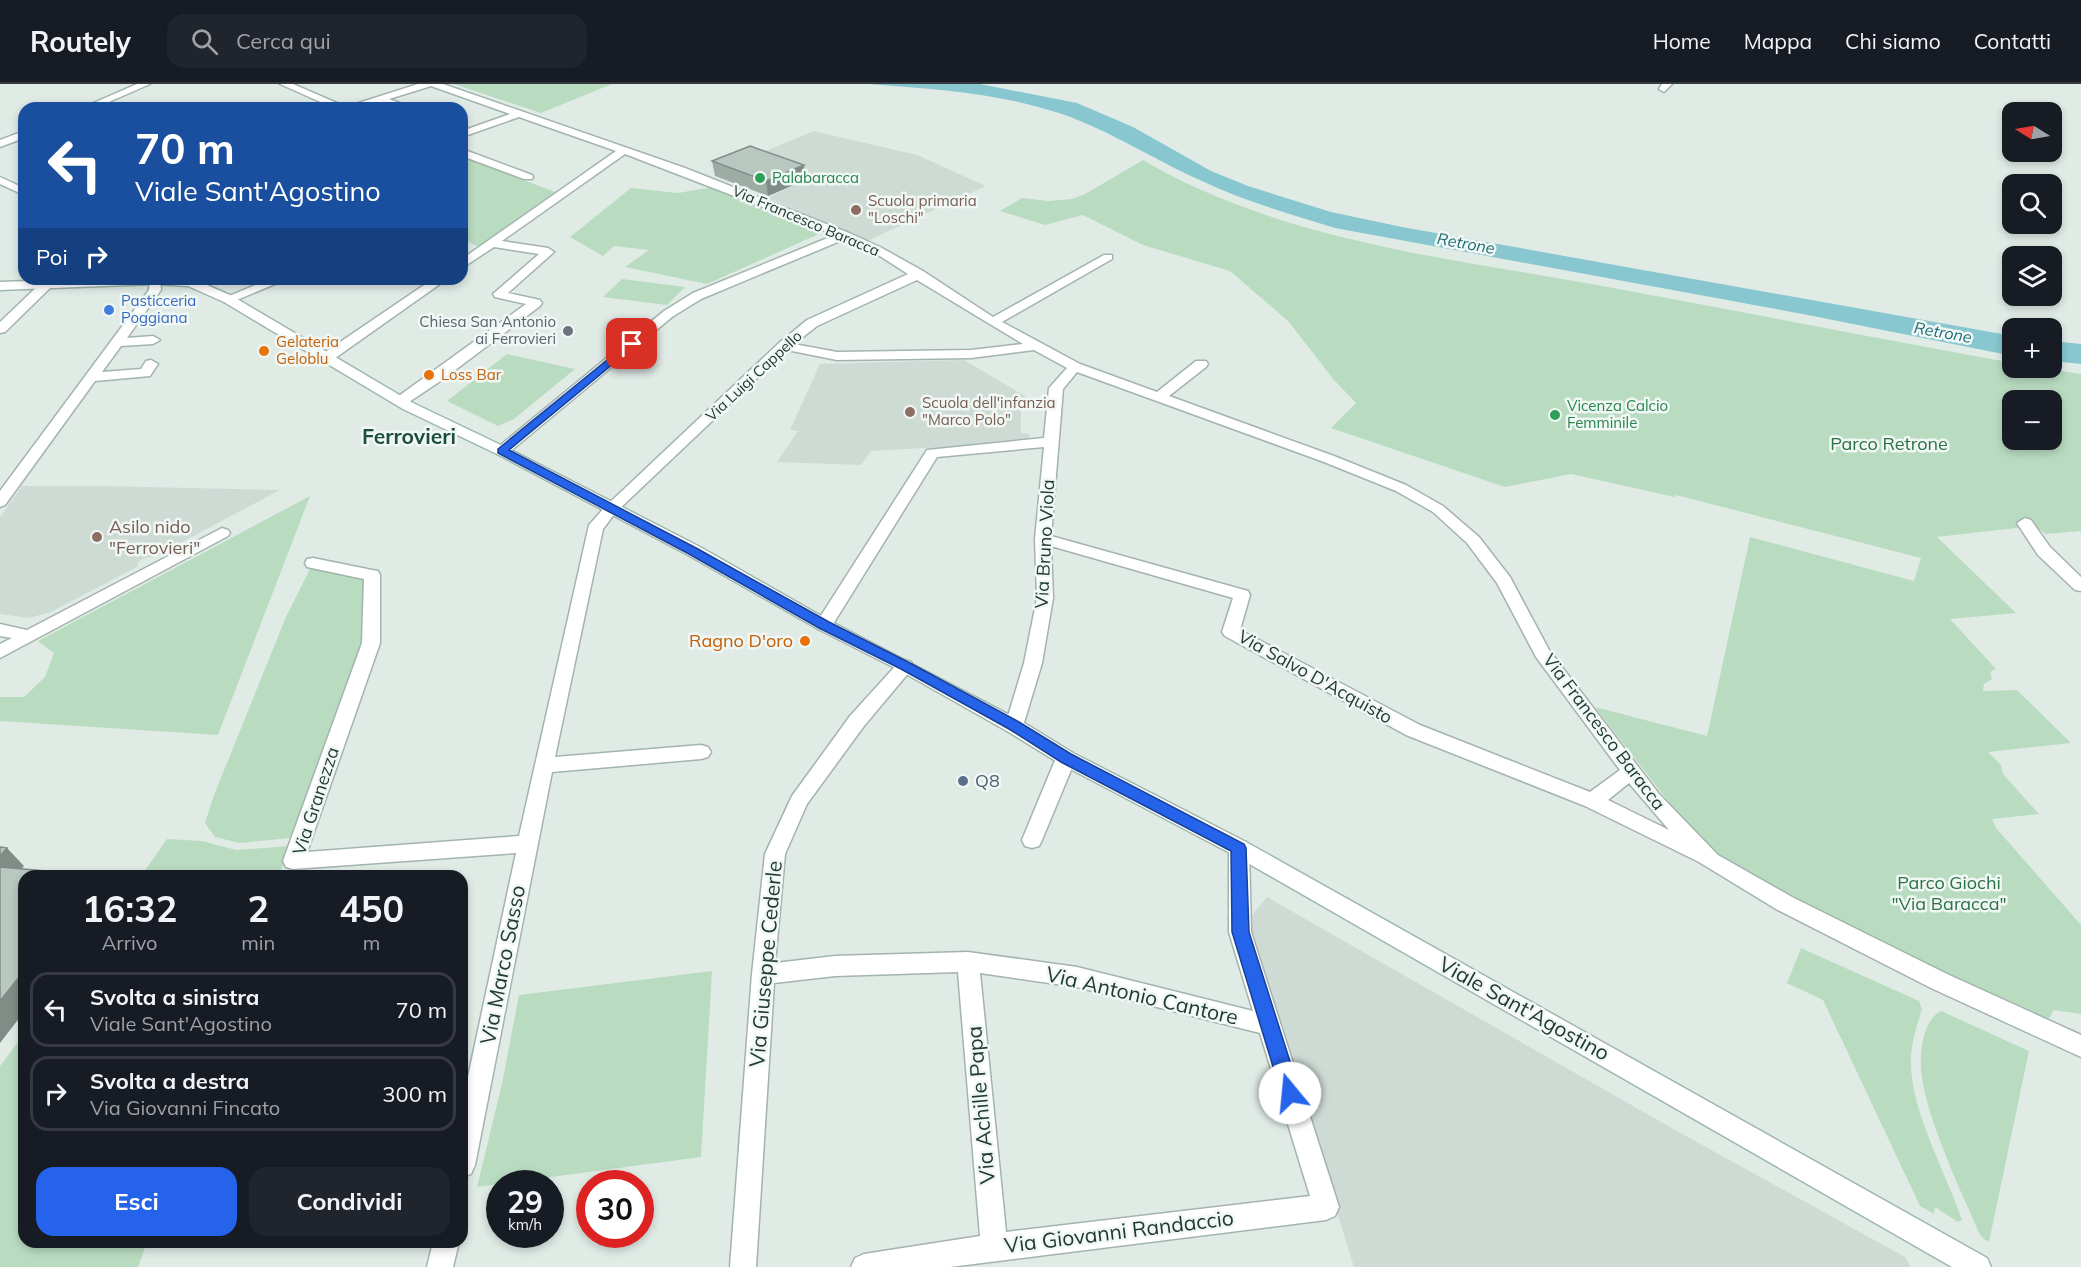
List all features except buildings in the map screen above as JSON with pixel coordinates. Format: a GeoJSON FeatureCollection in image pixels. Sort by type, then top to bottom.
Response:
{"type":"FeatureCollection","features":[{"type":"Feature","properties":{"kind":"street"},"geometry":{"type":"LineString","coordinates":[[102,102],[145,84]]}},
{"type":"Feature","properties":{"kind":"street"},"geometry":{"type":"LineString","coordinates":[[285,84],[328,102]]}},
{"type":"Feature","properties":{"kind":"street"},"geometry":{"type":"LineString","coordinates":[[370,102],[428,84]]}},
{"type":"Feature","properties":{"kind":"street","name":"Via Francesco Baracca"},"geometry":{"type":"LineString","coordinates":[[434,84],[681,170],[845,235],[876,249],[993,322],[1075,367],[1401,488],[1438,508],[1473,540],[1504,581],[1542,653],[1631,772],[1652,799],[1711,861],[1784,903],[1939,981],[2081,1046]]}},
{"type":"Feature","properties":{"kind":"street"},"geometry":{"type":"LineString","coordinates":[[380,99],[389,102]]}},
{"type":"Feature","properties":{"kind":"street"},"geometry":{"type":"LineString","coordinates":[[468,130],[520,113]]}},
{"type":"Feature","properties":{"kind":"street"},"geometry":{"type":"LineString","coordinates":[[0,144],[18,136]]}},
{"type":"Feature","properties":{"kind":"street"},"geometry":{"type":"LineString","coordinates":[[468,260],[623,151]]}},
{"type":"Feature","properties":{"kind":"street"},"geometry":{"type":"LineString","coordinates":[[468,154],[528,177]]}},
{"type":"Feature","properties":{"kind":"street"},"geometry":{"type":"LineString","coordinates":[[0,180],[18,189]]}},
{"type":"Feature","properties":{"kind":"street"},"geometry":{"type":"LineString","coordinates":[[502,451],[668,314],[697,296],[845,235]]}},
{"type":"Feature","properties":{"kind":"street"},"geometry":{"type":"LineString","coordinates":[[404,404],[536,303],[499,294],[548,252],[493,243]]}},
{"type":"Feature","properties":{"kind":"street"},"geometry":{"type":"LineString","coordinates":[[993,322],[1108,257]]}},
{"type":"Feature","properties":{"kind":"street","name":"Via Luigi Cappello"},"geometry":{"type":"LineString","coordinates":[[610,510],[784,346],[812,323],[919,274]]}},
{"type":"Feature","properties":{"kind":"street"},"geometry":{"type":"LineString","coordinates":[[0,286],[46,285]]}},
{"type":"Feature","properties":{"kind":"street"},"geometry":{"type":"LineString","coordinates":[[0,329],[46,285]]}},
{"type":"Feature","properties":{"kind":"street"},"geometry":{"type":"LineString","coordinates":[[3,495],[93,377],[155,290],[155,285]]}},
{"type":"Feature","properties":{"kind":"street","name":"Viale Sant'Agostino"},"geometry":{"type":"LineString","coordinates":[[195,285],[228,299],[404,404],[502,451],[610,510],[694,551],[824,625],[905,666],[1014,726],[1066,758],[1239,848],[1952,1258],[1978,1267]]}},
{"type":"Feature","properties":{"kind":"street"},"geometry":{"type":"LineString","coordinates":[[228,299],[265,285]]}},
{"type":"Feature","properties":{"kind":"street"},"geometry":{"type":"LineString","coordinates":[[326,358],[432,285]]}},
{"type":"Feature","properties":{"kind":"street"},"geometry":{"type":"LineString","coordinates":[[116,342],[153,340]]}},
{"type":"Feature","properties":{"kind":"street"},"geometry":{"type":"LineString","coordinates":[[784,346],[837,356],[971,354],[1034,346]]}},
{"type":"Feature","properties":{"kind":"street"},"geometry":{"type":"LineString","coordinates":[[93,377],[146,373],[152,364]]}},
{"type":"Feature","properties":{"kind":"street"},"geometry":{"type":"LineString","coordinates":[[1158,398],[1201,364]]}},
{"type":"Feature","properties":{"kind":"street","name":"Via Bruno Viola"},"geometry":{"type":"LineString","coordinates":[[1014,726],[1033,663],[1045,598],[1043,539],[1056,388],[1075,367]]}},
{"type":"Feature","properties":{"kind":"street"},"geometry":{"type":"LineString","coordinates":[[824,625],[932,453],[1051,442]]}},
{"type":"Feature","properties":{"kind":"street","name":"Via Marco Sasso"},"geometry":{"type":"LineString","coordinates":[[468,1135],[543,765],[595,528],[610,510]]}},
{"type":"Feature","properties":{"kind":"street"},"geometry":{"type":"LineString","coordinates":[[2025,523],[2044,551],[2081,586]]}},
{"type":"Feature","properties":{"kind":"street"},"geometry":{"type":"LineString","coordinates":[[0,652],[222,533]]}},
{"type":"Feature","properties":{"kind":"street","name":"Via Salvo D'Acquisto"},"geometry":{"type":"LineString","coordinates":[[1043,539],[1242,595],[1231,632],[1413,730],[1592,801]]}},
{"type":"Feature","properties":{"kind":"street","name":"Via Granezza"},"geometry":{"type":"LineString","coordinates":[[313,563],[372,575],[371,643],[293,861],[527,844]]}},
{"type":"Feature","properties":{"kind":"street"},"geometry":{"type":"LineString","coordinates":[[0,630],[28,636]]}},
{"type":"Feature","properties":{"kind":"street","name":"Via Giuseppe Cederle"},"geometry":{"type":"LineString","coordinates":[[742,1267],[763,974],[775,854],[799,801],[858,721],[905,666]]}},
{"type":"Feature","properties":{"kind":"street"},"geometry":{"type":"LineString","coordinates":[[543,765],[701,752]]}},
{"type":"Feature","properties":{"kind":"street"},"geometry":{"type":"LineString","coordinates":[[1032,840],[1066,758]]}},
{"type":"Feature","properties":{"kind":"street"},"geometry":{"type":"LineString","coordinates":[[1631,772],[1592,801],[1711,861]]}},
{"type":"Feature","properties":{"kind":"street"},"geometry":{"type":"LineString","coordinates":[[1239,848],[1240,932],[1269,1025]]}},
{"type":"Feature","properties":{"kind":"street","name":"Via Antonio Cantore"},"geometry":{"type":"LineString","coordinates":[[763,974],[835,966],[968,962],[1077,977],[1269,1025]]}},
{"type":"Feature","properties":{"kind":"street","name":"Via Achille Papa"},"geometry":{"type":"LineString","coordinates":[[968,962],[994,1247]]}},
{"type":"Feature","properties":{"kind":"street","name":"Via Giovanni Randaccio"},"geometry":{"type":"LineString","coordinates":[[864,1267],[913,1263],[994,1247],[1326,1208],[1269,1025]]}},
{"type":"Feature","properties":{"kind":"street"},"geometry":{"type":"LineString","coordinates":[[440,1267],[445,1248]]}},
{"type":"Feature","properties":{"kind":"shaded area"},"geometry":{"type":"Polygon","coordinates":[[[814,131],[917,155],[986,186],[867,241],[770,199],[769,197],[805,180],[749,158],[814,131]]]}},
{"type":"Feature","properties":{"kind":"shaded area","name":"Scuola dell'infanzia \"Marco Polo\""},"geometry":{"type":"Polygon","coordinates":[[[964,360],[1028,398],[1028,406],[1021,408],[1021,433],[1029,434],[1029,442],[871,451],[861,465],[777,462],[798,431],[790,430],[820,364],[964,360]]]}},
{"type":"Feature","properties":{"kind":"shaded area","name":"Asilo nido \"Ferrovieri\""},"geometry":{"type":"Polygon","coordinates":[[[22,486],[280,490],[154,557],[139,561],[137,567],[51,612],[29,618],[0,614],[0,517],[22,486]]]}},
{"type":"Feature","properties":{"kind":"shaded area"},"geometry":{"type":"Polygon","coordinates":[[[1267,897],[1677,1131],[1905,1257],[1911,1267],[1354,1267],[1247,921],[1267,897]]]}},
{"type":"Feature","properties":{"kind":"green space"},"geometry":{"type":"Polygon","coordinates":[[[454,84],[612,84],[541,113],[454,84]]]}},
{"type":"Feature","properties":{"kind":"green space"},"geometry":{"type":"Polygon","coordinates":[[[468,159],[555,192],[479,247],[468,242],[468,159]]]}},
{"type":"Feature","properties":{"kind":"green space"},"geometry":{"type":"Polygon","coordinates":[[[1143,160],[1194,187],[1247,208],[1358,241],[2002,361],[2002,378],[2062,378],[2062,371],[2081,374],[2081,531],[2046,534],[2034,526],[1937,537],[2016,613],[1950,619],[1996,669],[1990,672],[1992,679],[1984,684],[1983,691],[2017,690],[2071,743],[1988,752],[2001,765],[2003,774],[2039,814],[1992,819],[1996,828],[2081,925],[2081,1014],[2054,1010],[2047,1021],[1792,906],[1723,863],[1695,836],[1595,707],[1707,736],[1750,537],[1914,581],[1921,558],[1676,495],[1675,497],[1571,474],[1505,487],[1331,428],[1356,403],[1334,380],[1289,322],[1230,271],[1143,245],[1083,215],[1045,225],[1000,211],[1022,198],[1048,201],[1072,199],[1085,194],[1143,160]]]}},
{"type":"Feature","properties":{"kind":"green space"},"geometry":{"type":"Polygon","coordinates":[[[713,187],[819,234],[707,284],[625,267],[649,250],[614,246],[603,256],[570,237],[631,188],[678,193],[713,187]]]}},
{"type":"Feature","properties":{"kind":"green space"},"geometry":{"type":"Polygon","coordinates":[[[622,279],[685,287],[667,305],[603,297],[622,279]]]}},
{"type":"Feature","properties":{"kind":"green space"},"geometry":{"type":"Polygon","coordinates":[[[507,354],[575,369],[514,419],[498,426],[447,401],[507,354]]]}},
{"type":"Feature","properties":{"kind":"green space"},"geometry":{"type":"Polygon","coordinates":[[[310,496],[218,735],[0,721],[0,697],[24,697],[45,677],[54,653],[38,641],[310,496]]]}},
{"type":"Feature","properties":{"kind":"green space"},"geometry":{"type":"Polygon","coordinates":[[[313,563],[372,575],[371,643],[302,837],[239,843],[215,837],[205,823],[214,795],[286,617],[313,563]]]}},
{"type":"Feature","properties":{"kind":"green space"},"geometry":{"type":"Polygon","coordinates":[[[167,839],[202,841],[236,850],[290,846],[281,870],[145,870],[167,839]]]}},
{"type":"Feature","properties":{"kind":"green space"},"geometry":{"type":"Polygon","coordinates":[[[1801,948],[1919,1001],[1922,1009],[1911,1058],[1912,1078],[1922,1119],[1962,1220],[1958,1222],[1935,1207],[1934,1214],[1920,1206],[1823,1000],[1787,983],[1801,948]]]}},
{"type":"Feature","properties":{"kind":"green space"},"geometry":{"type":"Polygon","coordinates":[[[712,971],[701,1157],[604,1170],[576,1170],[576,1174],[564,1175],[564,1170],[486,1170],[486,1186],[477,1187],[502,1084],[519,995],[712,971]]]}},
{"type":"Feature","properties":{"kind":"green space"},"geometry":{"type":"Polygon","coordinates":[[[1941,1011],[2029,1051],[1989,1242],[1979,1232],[1956,1180],[1933,1121],[1923,1084],[1921,1061],[1924,1036],[1930,1021],[1941,1011]]]}},
{"type":"Feature","properties":{"kind":"green space"},"geometry":{"type":"Polygon","coordinates":[[[18,1042],[18,1248],[145,1248],[138,1267],[0,1267],[0,1066],[18,1042]]]}},
{"type":"Feature","properties":{"kind":"water","name":"Retrone"},"geometry":{"type":"Polygon","coordinates":[[[869,84],[980,84],[1077,103],[1133,127],[1211,171],[1248,186],[1331,212],[1402,227],[2002,334],[2002,354],[1808,315],[1335,228],[1234,195],[1062,114],[1015,101],[942,90],[869,84]]]}},
{"type":"Feature","properties":{"kind":"water"},"geometry":{"type":"Polygon","coordinates":[[[2062,342],[2081,344],[2081,364],[2062,362],[2062,342]]]}},
{"type":"Feature","properties":{"kind":"place","name":"Palabaracca"},"geometry":{"type":"Point","coordinates":[760,178]}},
{"type":"Feature","properties":{"kind":"place","name":"Scuola primaria \"Loschi\""},"geometry":{"type":"Point","coordinates":[856,210]}},
{"type":"Feature","properties":{"kind":"place","name":"Pasticceria Poggiana"},"geometry":{"type":"Point","coordinates":[109,310]}},
{"type":"Feature","properties":{"kind":"place","name":"Chiesa San Antonio ai Ferrovieri"},"geometry":{"type":"Point","coordinates":[568,331]}},
{"type":"Feature","properties":{"kind":"place","name":"Gelateria Geloblu"},"geometry":{"type":"Point","coordinates":[264,351]}},
{"type":"Feature","properties":{"kind":"place","name":"Loss Bar"},"geometry":{"type":"Point","coordinates":[429,375]}},
{"type":"Feature","properties":{"kind":"place","name":"Scuola dell'infanzia \"Marco Polo\""},"geometry":{"type":"Point","coordinates":[910,412]}},
{"type":"Feature","properties":{"kind":"place","name":"Vicenza Calcio Femminile"},"geometry":{"type":"Point","coordinates":[1555,415]}},
{"type":"Feature","properties":{"kind":"place","name":"Asilo nido \"Ferrovieri\""},"geometry":{"type":"Point","coordinates":[97,537]}},
{"type":"Feature","properties":{"kind":"place","name":"Ragno D'oro"},"geometry":{"type":"Point","coordinates":[805,641]}},
{"type":"Feature","properties":{"kind":"place","name":"Q8"},"geometry":{"type":"Point","coordinates":[963,781]}},
{"type":"Feature","properties":{"kind":"district","name":"Ferrovieri"},"geometry":{"type":"Point","coordinates":[409,437]}},
{"type":"Feature","properties":{"kind":"route"},"geometry":{"type":"LineString","coordinates":[[632,344],[502,451],[610,510],[694,551],[824,625],[905,666],[1014,726],[1066,758],[1239,848],[1240,932],[1290,1093]]}},
{"type":"Feature","properties":{"kind":"park label","name":"Parco Retrone"},"geometry":{"type":"Point","coordinates":[1889,444]}},
{"type":"Feature","properties":{"kind":"park label","name":"Parco Giochi \"Via Baracca\""},"geometry":{"type":"Point","coordinates":[1949,893]}}]}
